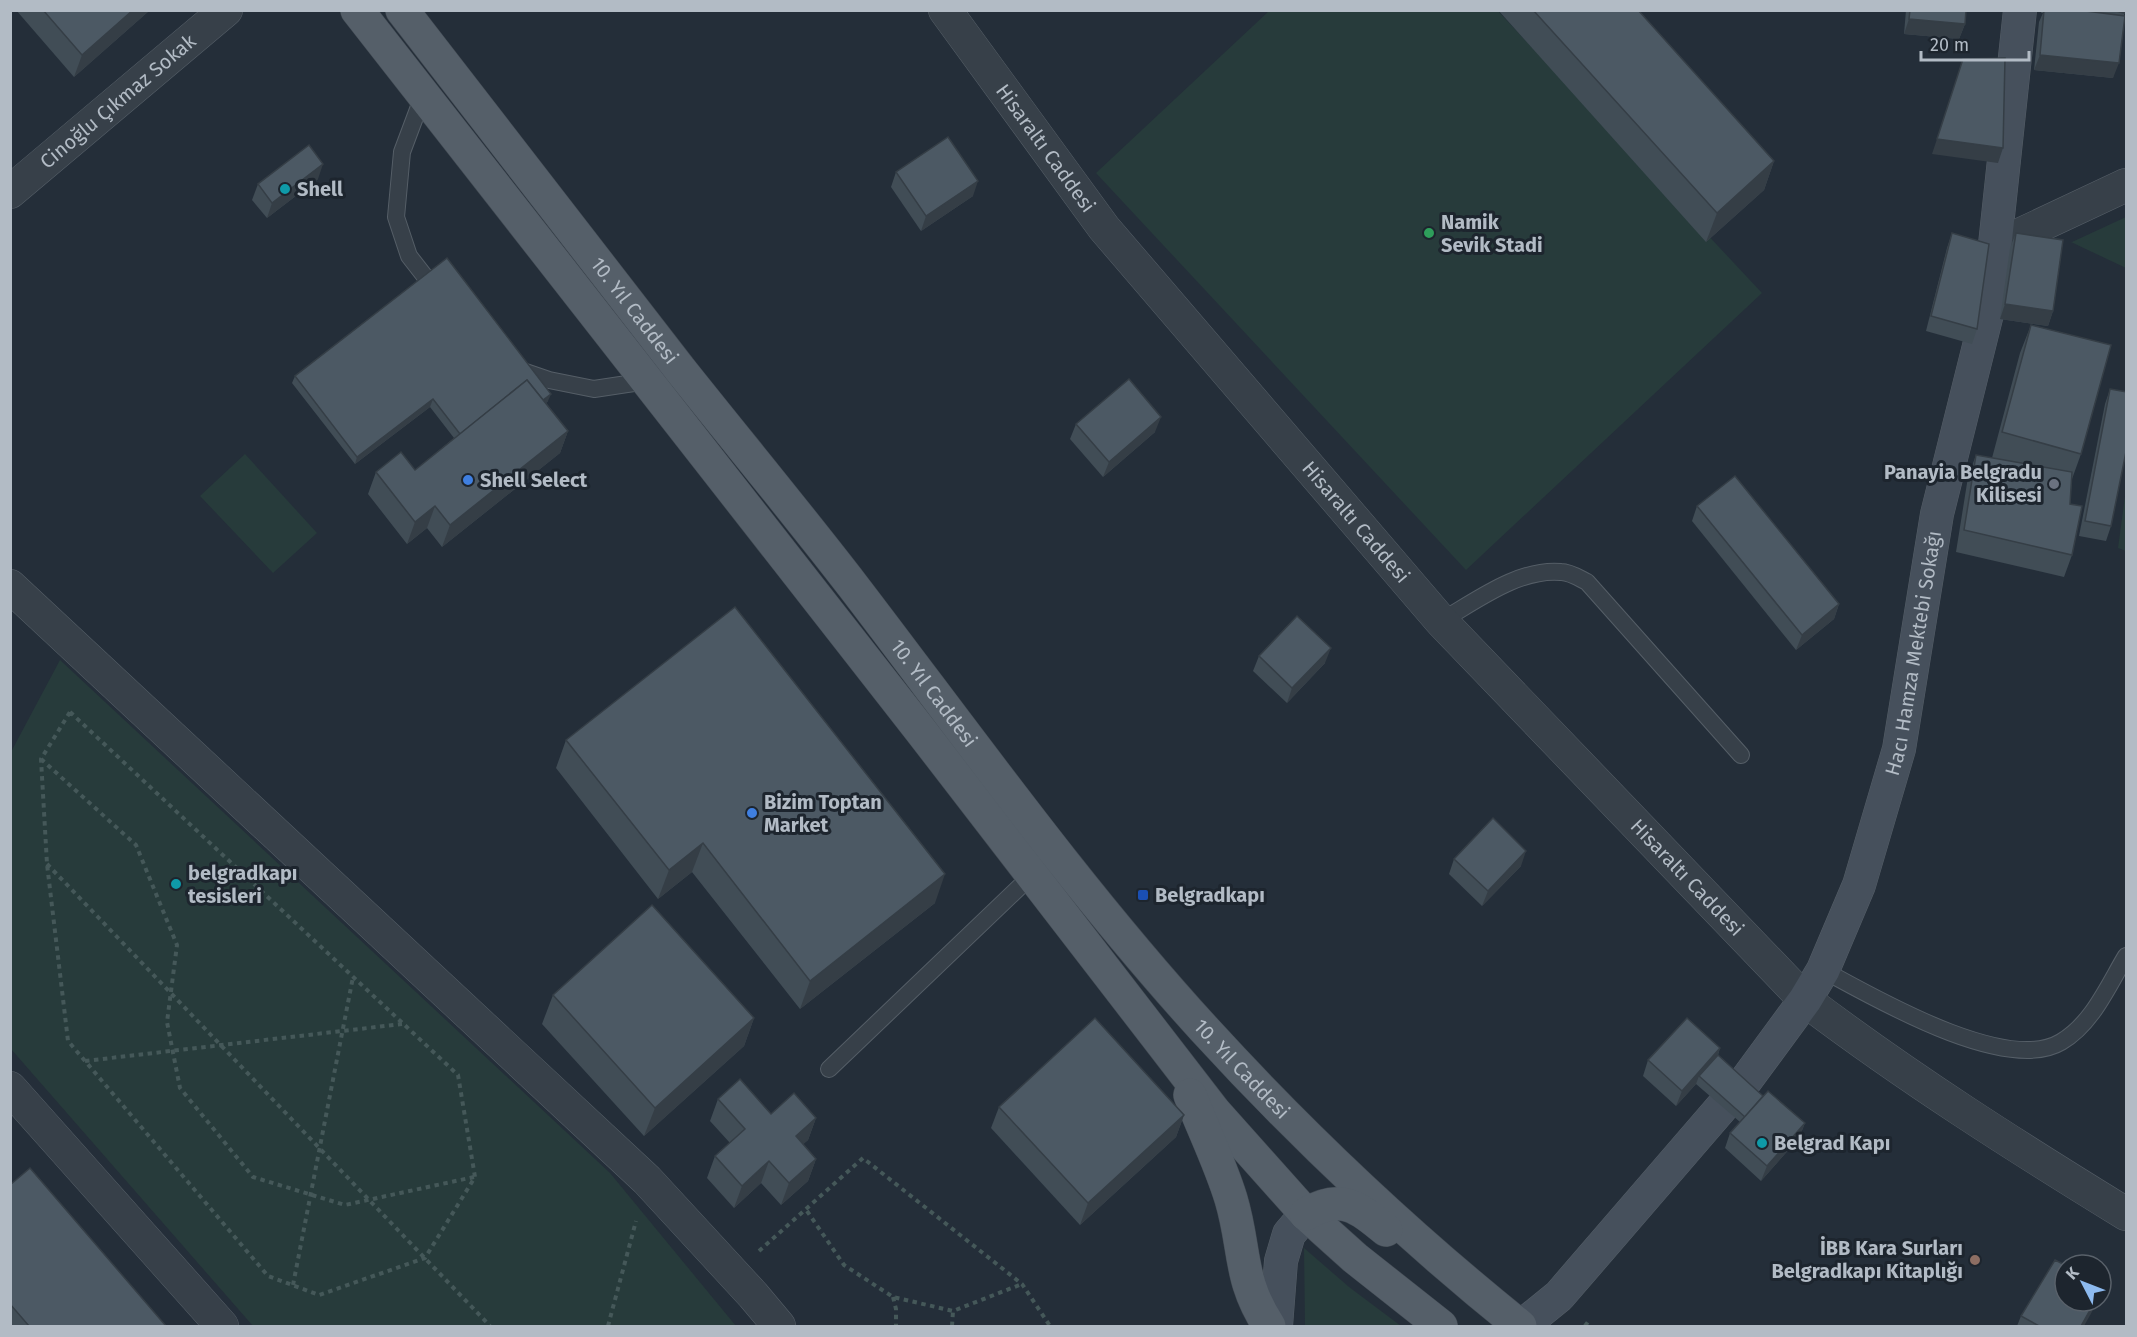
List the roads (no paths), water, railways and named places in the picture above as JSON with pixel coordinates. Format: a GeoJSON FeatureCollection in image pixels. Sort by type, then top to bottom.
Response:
{"type":"FeatureCollection","features":[{"type":"Feature","properties":{"kind":"main road","name":"10. Yıl Caddesi"},"geometry":{"type":"LineString","coordinates":[[357,10],[1214,1111],[1306,1214],[1355,1258],[1442,1326]]}},
{"type":"Feature","properties":{"kind":"main road","name":"10. Yıl Caddesi"},"geometry":{"type":"LineString","coordinates":[[402,10],[1095,899],[1200,1026],[1261,1090],[1425,1247],[1521,1326]]}},
{"type":"Feature","properties":{"kind":"main road"},"geometry":{"type":"LineString","coordinates":[[1179,1068],[1231,1198],[1243,1270],[1249,1288],[1255,1305],[1269,1326]]}},
{"type":"Feature","properties":{"kind":"main road"},"geometry":{"type":"LineString","coordinates":[[1306,1214],[1321,1205],[1334,1202],[1350,1205],[1404,1241],[1425,1247]]}},
{"type":"Feature","properties":{"kind":"street","name":"Cinoğlu Çıkmaz Sokak"},"geometry":{"type":"LineString","coordinates":[[10,192],[225,10]]}},
{"type":"Feature","properties":{"kind":"street","name":"Hisaraltı Caddesi"},"geometry":{"type":"LineString","coordinates":[[945,10],[1104,228],[1442,621],[1805,1000],[1859,1041],[2012,1143],[2127,1214]]}},
{"type":"Feature","properties":{"kind":"street","name":"Hacı Hamza Mektebi Sokağı"},"geometry":{"type":"LineString","coordinates":[[1521,1326],[1559,1296],[1732,1097],[1805,1000],[1823,970],[1859,885],[1899,749],[1937,513],[1988,310],[2020,10]]}},
{"type":"Feature","properties":{"kind":"street"},"geometry":{"type":"LineString","coordinates":[[1996,246],[2127,185]]}},
{"type":"Feature","properties":{"kind":"street"},"geometry":{"type":"LineString","coordinates":[[10,585],[647,1179],[734,1273],[779,1326]]}},
{"type":"Feature","properties":{"kind":"street"},"geometry":{"type":"LineString","coordinates":[[10,1088],[222,1326]]}},
{"type":"Feature","properties":{"kind":"street"},"geometry":{"type":"LineString","coordinates":[[1276,1326],[1281,1261],[1289,1234],[1306,1214]]}},
{"type":"Feature","properties":{"kind":"lane"},"geometry":{"type":"LineString","coordinates":[[423,96],[402,152],[396,217],[409,256],[450,309]]}},
{"type":"Feature","properties":{"kind":"lane"},"geometry":{"type":"LineString","coordinates":[[499,362],[549,380],[594,389],[647,381]]}},
{"type":"Feature","properties":{"kind":"lane"},"geometry":{"type":"LineString","coordinates":[[1442,621],[1492,592],[1532,573],[1563,571],[1587,582],[1741,755]]}},
{"type":"Feature","properties":{"kind":"lane"},"geometry":{"type":"LineString","coordinates":[[829,1069],[1031,876]]}},
{"type":"Feature","properties":{"kind":"lane"},"geometry":{"type":"LineString","coordinates":[[1823,970],[1907,1016],[1993,1047],[2034,1050],[2060,1043],[2090,1017],[2127,956]]}},
{"type":"Feature","properties":{"kind":"place","name":"Shell"},"geometry":{"type":"Point","coordinates":[285,189]}},
{"type":"Feature","properties":{"kind":"place","name":"Namik Sevik Stadi"},"geometry":{"type":"Point","coordinates":[1429,233]}},
{"type":"Feature","properties":{"kind":"place","name":"Shell Select"},"geometry":{"type":"Point","coordinates":[468,480]}},
{"type":"Feature","properties":{"kind":"place","name":"Panayia Belgradu Kilisesi"},"geometry":{"type":"Point","coordinates":[2054,484]}},
{"type":"Feature","properties":{"kind":"place","name":"Bizim Toptan Market"},"geometry":{"type":"Point","coordinates":[752,813]}},
{"type":"Feature","properties":{"kind":"place","name":"belgradkapı tesisleri"},"geometry":{"type":"Point","coordinates":[176,884]}},
{"type":"Feature","properties":{"kind":"place","name":"Belgradkapı"},"geometry":{"type":"Point","coordinates":[1143,895]}},
{"type":"Feature","properties":{"kind":"place","name":"Belgrad Kapı"},"geometry":{"type":"Point","coordinates":[1762,1143]}},
{"type":"Feature","properties":{"kind":"place","name":"İBB Kara Surları Belgradkapı Kitaplığı"},"geometry":{"type":"Point","coordinates":[1975,1260]}}]}
